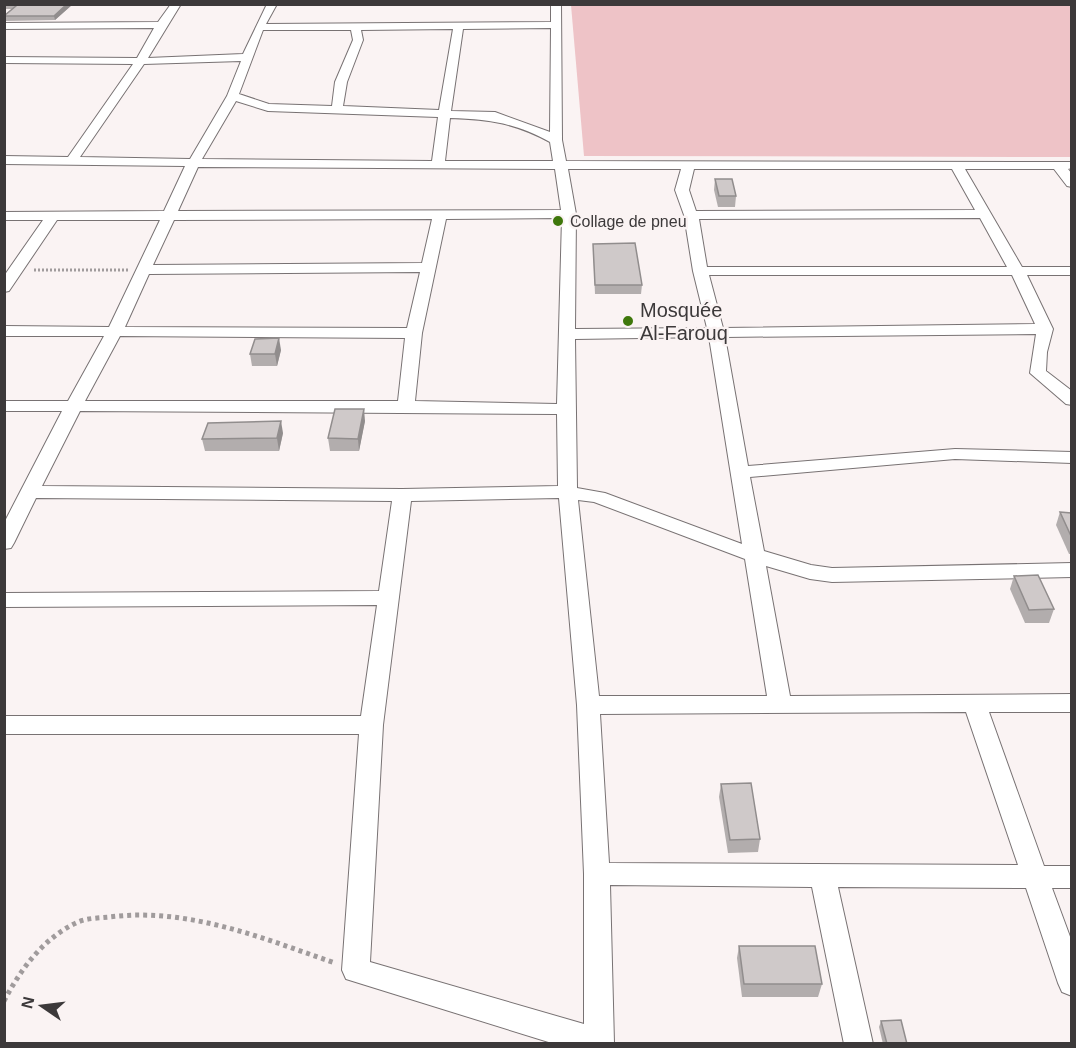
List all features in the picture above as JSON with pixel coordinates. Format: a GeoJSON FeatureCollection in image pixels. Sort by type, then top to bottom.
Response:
{"type":"FeatureCollection","features":[{"type":"Feature","properties":{"kind":"street"},"geometry":{"type":"LineString","coordinates":[[72,160],[120,94],[176,4]]}},
{"type":"Feature","properties":{"kind":"street"},"geometry":{"type":"LineString","coordinates":[[4,543],[73,406],[114,333],[194,162],[233,96],[247,57],[272,4]]}},
{"type":"Feature","properties":{"kind":"street"},"geometry":{"type":"LineString","coordinates":[[402,495],[371,725],[356,970],[598,1043],[597,874],[588,705],[567,492],[569,214],[556,140],[556,4]]}},
{"type":"Feature","properties":{"kind":"street"},"geometry":{"type":"LineString","coordinates":[[4,26],[161,25]]}},
{"type":"Feature","properties":{"kind":"street"},"geometry":{"type":"LineString","coordinates":[[260,27],[557,25]]}},
{"type":"Feature","properties":{"kind":"street"},"geometry":{"type":"LineString","coordinates":[[338,110],[341,82],[358,40],[354,26]]}},
{"type":"Feature","properties":{"kind":"street"},"geometry":{"type":"LineString","coordinates":[[438,165],[447,112],[450,56],[459,26]]}},
{"type":"Feature","properties":{"kind":"street"},"geometry":{"type":"LineString","coordinates":[[4,60],[247,57]]}},
{"type":"Feature","properties":{"kind":"street"},"geometry":{"type":"LineString","coordinates":[[233,96],[268,107]]}},
{"type":"Feature","properties":{"kind":"street"},"geometry":{"type":"LineString","coordinates":[[224,111],[268,107],[447,112],[499,117],[534,128],[556,140]]}},
{"type":"Feature","properties":{"kind":"street"},"geometry":{"type":"LineString","coordinates":[[4,160],[438,165],[1065,165],[1071,183]]}},
{"type":"Feature","properties":{"kind":"street"},"geometry":{"type":"LineString","coordinates":[[663,165],[682,190],[691,215],[700,271],[716,333],[780,705]]}},
{"type":"Feature","properties":{"kind":"street"},"geometry":{"type":"LineString","coordinates":[[682,190],[688,165]]}},
{"type":"Feature","properties":{"kind":"street"},"geometry":{"type":"LineString","coordinates":[[957,165],[1016,269],[1045,329],[1039,352],[1038,373],[1071,400]]}},
{"type":"Feature","properties":{"kind":"street"},"geometry":{"type":"LineString","coordinates":[[4,216],[51,218],[171,214],[440,216],[569,214]]}},
{"type":"Feature","properties":{"kind":"street"},"geometry":{"type":"LineString","coordinates":[[691,215],[983,214]]}},
{"type":"Feature","properties":{"kind":"street"},"geometry":{"type":"LineString","coordinates":[[406,406],[414,333],[440,216]]}},
{"type":"Feature","properties":{"kind":"street"},"geometry":{"type":"LineString","coordinates":[[4,288],[10,270],[51,218]]}},
{"type":"Feature","properties":{"kind":"street"},"geometry":{"type":"LineString","coordinates":[[144,270],[429,267]]}},
{"type":"Feature","properties":{"kind":"street"},"geometry":{"type":"LineString","coordinates":[[700,271],[1016,269],[1071,271]]}},
{"type":"Feature","properties":{"kind":"street"},"geometry":{"type":"LineString","coordinates":[[567,334],[1045,329]]}},
{"type":"Feature","properties":{"kind":"street"},"geometry":{"type":"LineString","coordinates":[[4,331],[414,333]]}},
{"type":"Feature","properties":{"kind":"street"},"geometry":{"type":"LineString","coordinates":[[4,406],[406,406],[566,409]]}},
{"type":"Feature","properties":{"kind":"street"},"geometry":{"type":"LineString","coordinates":[[740,472],[955,454],[1071,458]]}},
{"type":"Feature","properties":{"kind":"street"},"geometry":{"type":"LineString","coordinates":[[29,492],[402,495],[567,492],[598,497],[753,555],[810,572],[832,575],[1071,570]]}},
{"type":"Feature","properties":{"kind":"street"},"geometry":{"type":"LineString","coordinates":[[4,600],[387,598]]}},
{"type":"Feature","properties":{"kind":"street"},"geometry":{"type":"LineString","coordinates":[[588,705],[1071,703]]}},
{"type":"Feature","properties":{"kind":"street"},"geometry":{"type":"LineString","coordinates":[[975,704],[1071,983]]}},
{"type":"Feature","properties":{"kind":"street"},"geometry":{"type":"LineString","coordinates":[[4,725],[371,725]]}},
{"type":"Feature","properties":{"kind":"street"},"geometry":{"type":"LineString","coordinates":[[597,874],[1071,877]]}},
{"type":"Feature","properties":{"kind":"street"},"geometry":{"type":"LineString","coordinates":[[823,876],[859,1044]]}},
{"type":"Feature","properties":{"kind":"path"},"geometry":{"type":"LineString","coordinates":[[10,270],[144,270]]}},
{"type":"Feature","properties":{"kind":"path"},"geometry":{"type":"LineString","coordinates":[[4,1001],[14,983],[42,946],[78,922],[122,913],[167,915],[239,932],[356,970]]}},
{"type":"Feature","properties":{"kind":"shaded area"},"geometry":{"type":"Polygon","coordinates":[[[571,5],[1071,5],[1071,157],[584,156],[571,5]]]}},
{"type":"Feature","properties":{"kind":"building"},"geometry":{"type":"Polygon","coordinates":[[[4,4],[67,4],[54,16],[4,16],[17,5],[4,4]]]}},
{"type":"Feature","properties":{"kind":"building"},"geometry":{"type":"Polygon","coordinates":[[[715,179],[732,179],[736,196],[719,196],[715,179]]]}},
{"type":"Feature","properties":{"kind":"building"},"geometry":{"type":"Polygon","coordinates":[[[635,243],[642,285],[595,285],[593,244],[635,243]]]}},
{"type":"Feature","properties":{"kind":"building"},"geometry":{"type":"Polygon","coordinates":[[[279,338],[275,354],[250,354],[255,339],[279,338]]]}},
{"type":"Feature","properties":{"kind":"building"},"geometry":{"type":"Polygon","coordinates":[[[335,409],[364,409],[358,439],[328,438],[335,409]]]}},
{"type":"Feature","properties":{"kind":"building"},"geometry":{"type":"Polygon","coordinates":[[[281,421],[277,438],[202,439],[208,423],[281,421]]]}},
{"type":"Feature","properties":{"kind":"building"},"geometry":{"type":"Polygon","coordinates":[[[1060,512],[1071,513],[1071,536],[1060,512]]]}},
{"type":"Feature","properties":{"kind":"building"},"geometry":{"type":"Polygon","coordinates":[[[1038,575],[1054,609],[1029,610],[1014,576],[1038,575]]]}},
{"type":"Feature","properties":{"kind":"building"},"geometry":{"type":"Polygon","coordinates":[[[751,783],[760,839],[730,840],[721,784],[751,783]]]}},
{"type":"Feature","properties":{"kind":"building"},"geometry":{"type":"Polygon","coordinates":[[[739,946],[815,946],[822,984],[744,984],[739,946]]]}},
{"type":"Feature","properties":{"kind":"building"},"geometry":{"type":"Polygon","coordinates":[[[901,1020],[907,1044],[887,1044],[881,1021],[901,1020]]]}},
{"type":"Feature","properties":{"kind":"place","name":"Collage de pneu"},"geometry":{"type":"Point","coordinates":[558,221]}},
{"type":"Feature","properties":{"kind":"place","name":"Mosquée Al-Farouq"},"geometry":{"type":"Point","coordinates":[628,321]}}]}
